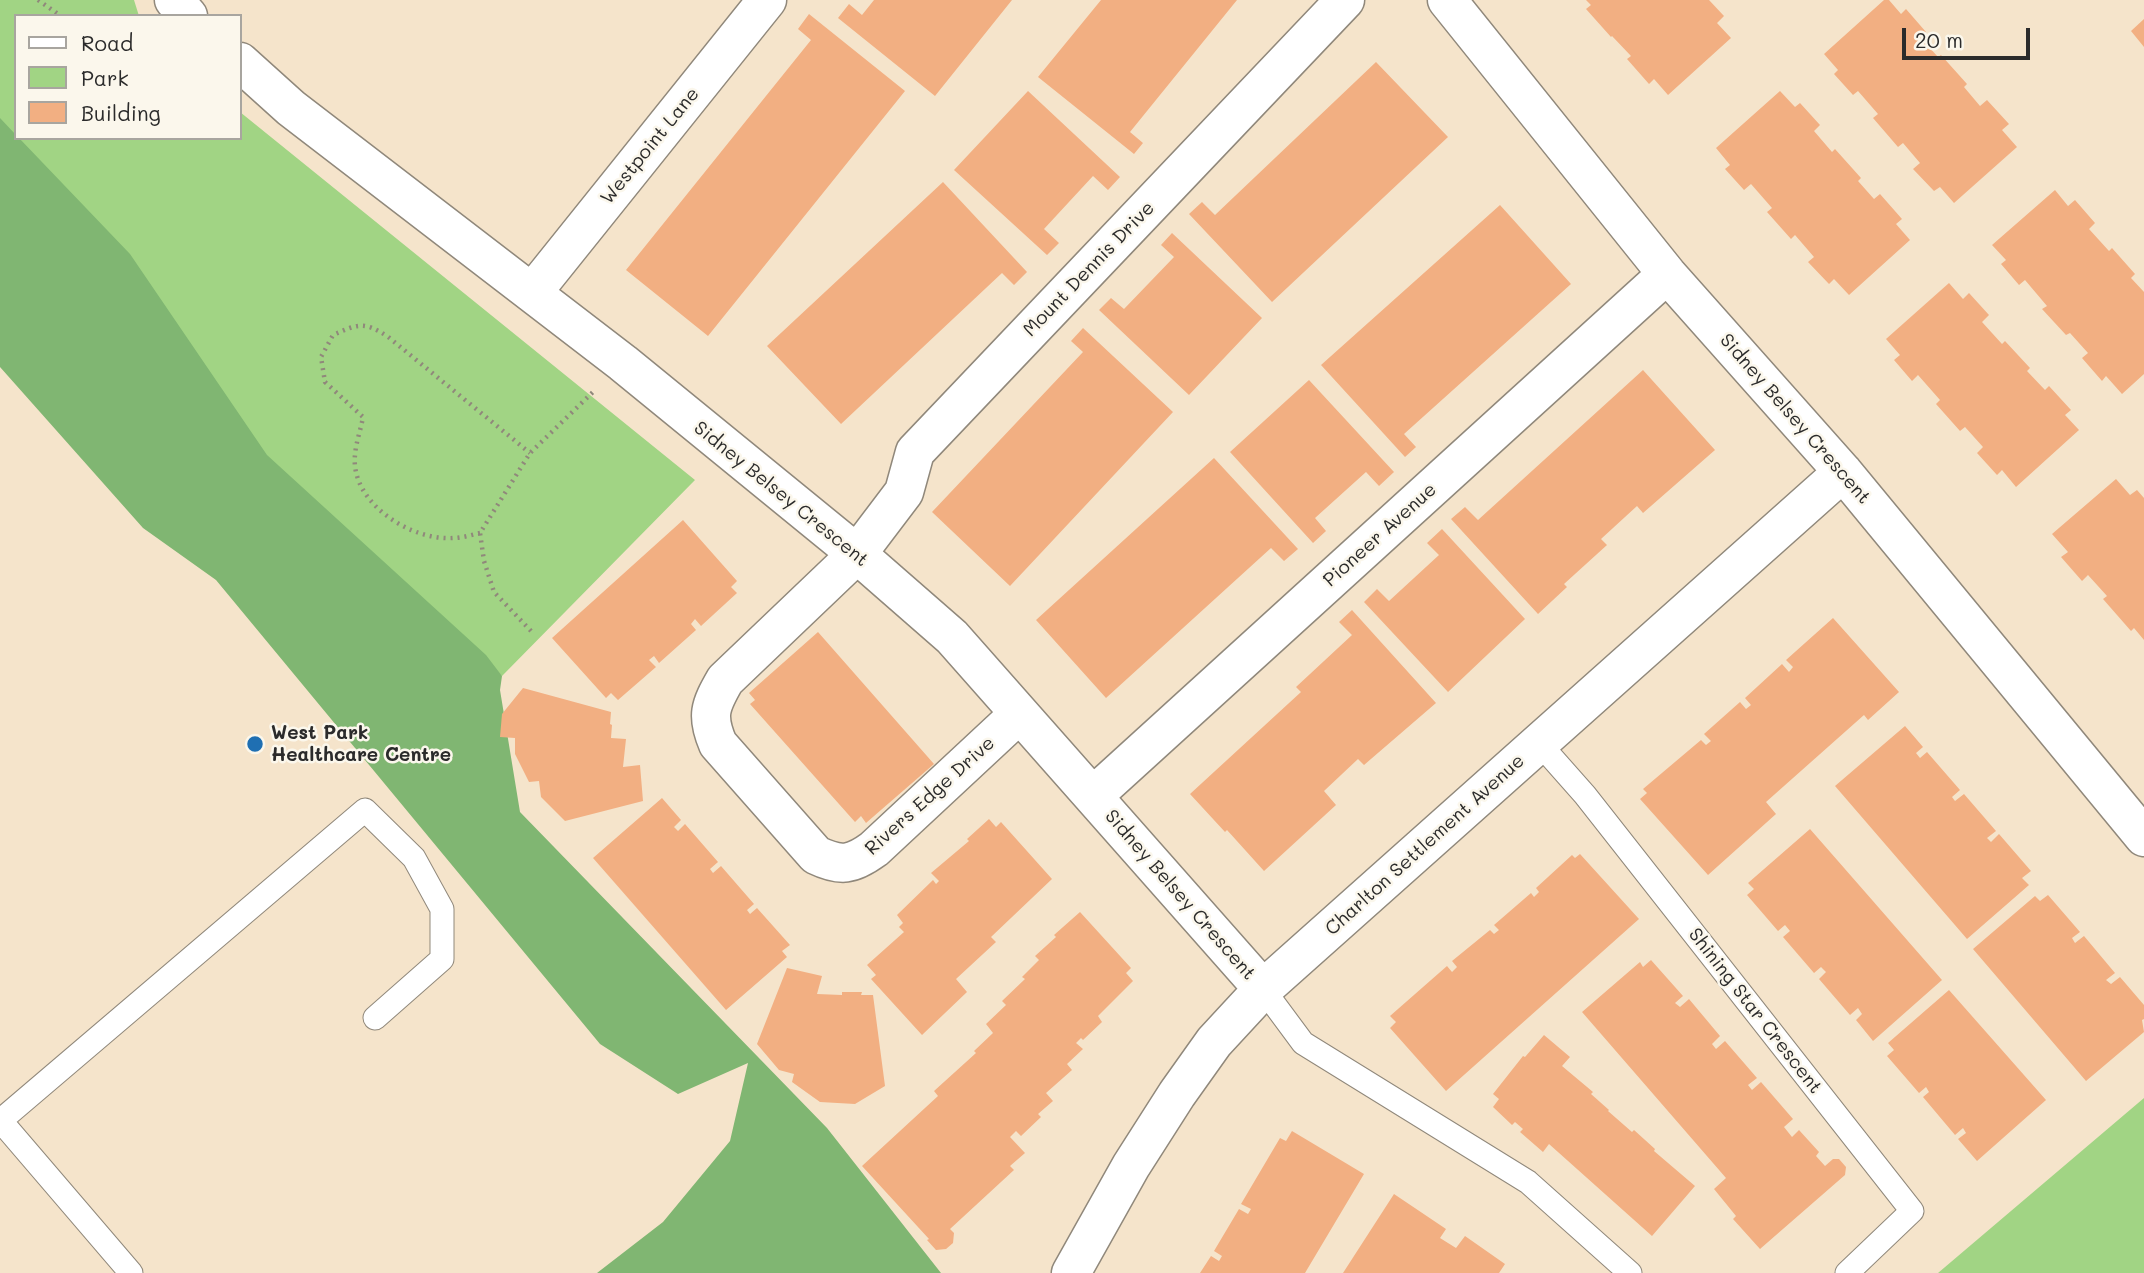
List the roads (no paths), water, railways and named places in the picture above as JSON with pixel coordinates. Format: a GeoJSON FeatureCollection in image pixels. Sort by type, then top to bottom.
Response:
{"type":"FeatureCollection","features":[{"type":"Feature","properties":{"kind":"street"},"geometry":{"type":"LineString","coordinates":[[174,0],[186,14]]}},
{"type":"Feature","properties":{"kind":"street","name":"Westpoint Lane"},"geometry":{"type":"LineString","coordinates":[[532,293],[768,0]]}},
{"type":"Feature","properties":{"kind":"street","name":"Mount Dennis Drive"},"geometry":{"type":"LineString","coordinates":[[857,554],[904,492],[915,452],[1345,0]]}},
{"type":"Feature","properties":{"kind":"street","name":"Sidney Belsey Crescent"},"geometry":{"type":"LineString","coordinates":[[1447,0],[1667,274],[1843,472],[2144,837]]}},
{"type":"Feature","properties":{"kind":"street","name":"Sidney Belsey Crescent"},"geometry":{"type":"LineString","coordinates":[[242,64],[291,108],[623,363],[857,554],[952,636],[1263,989]]}},
{"type":"Feature","properties":{"kind":"street","name":"Pioneer Avenue"},"geometry":{"type":"LineString","coordinates":[[1093,796],[1667,274]]}},
{"type":"Feature","properties":{"kind":"street","name":"Charlton Settlement Avenue"},"geometry":{"type":"LineString","coordinates":[[1071,1273],[1131,1166],[1177,1094],[1214,1042],[1263,989],[1843,472]]}},
{"type":"Feature","properties":{"kind":"street","name":"Rivers Edge Drive"},"geometry":{"type":"LineString","coordinates":[[857,554],[725,680],[712,702],[711,727],[718,744],[816,855],[833,863],[862,858],[1019,715]]}},
{"type":"Feature","properties":{"kind":"lane","name":"Shining Star Crescent"},"geometry":{"type":"LineString","coordinates":[[1539,743],[1585,795],[1912,1211],[1847,1273]]}},
{"type":"Feature","properties":{"kind":"lane"},"geometry":{"type":"LineString","coordinates":[[131,1273],[0,1121],[365,810],[414,858],[442,909],[442,959],[375,1018]]}},
{"type":"Feature","properties":{"kind":"lane"},"geometry":{"type":"LineString","coordinates":[[1263,989],[1303,1043],[1528,1182],[1630,1273]]}},
{"type":"Feature","properties":{"kind":"place","name":"West Park Healthcare Centre"},"geometry":{"type":"Point","coordinates":[255,744]}}]}
